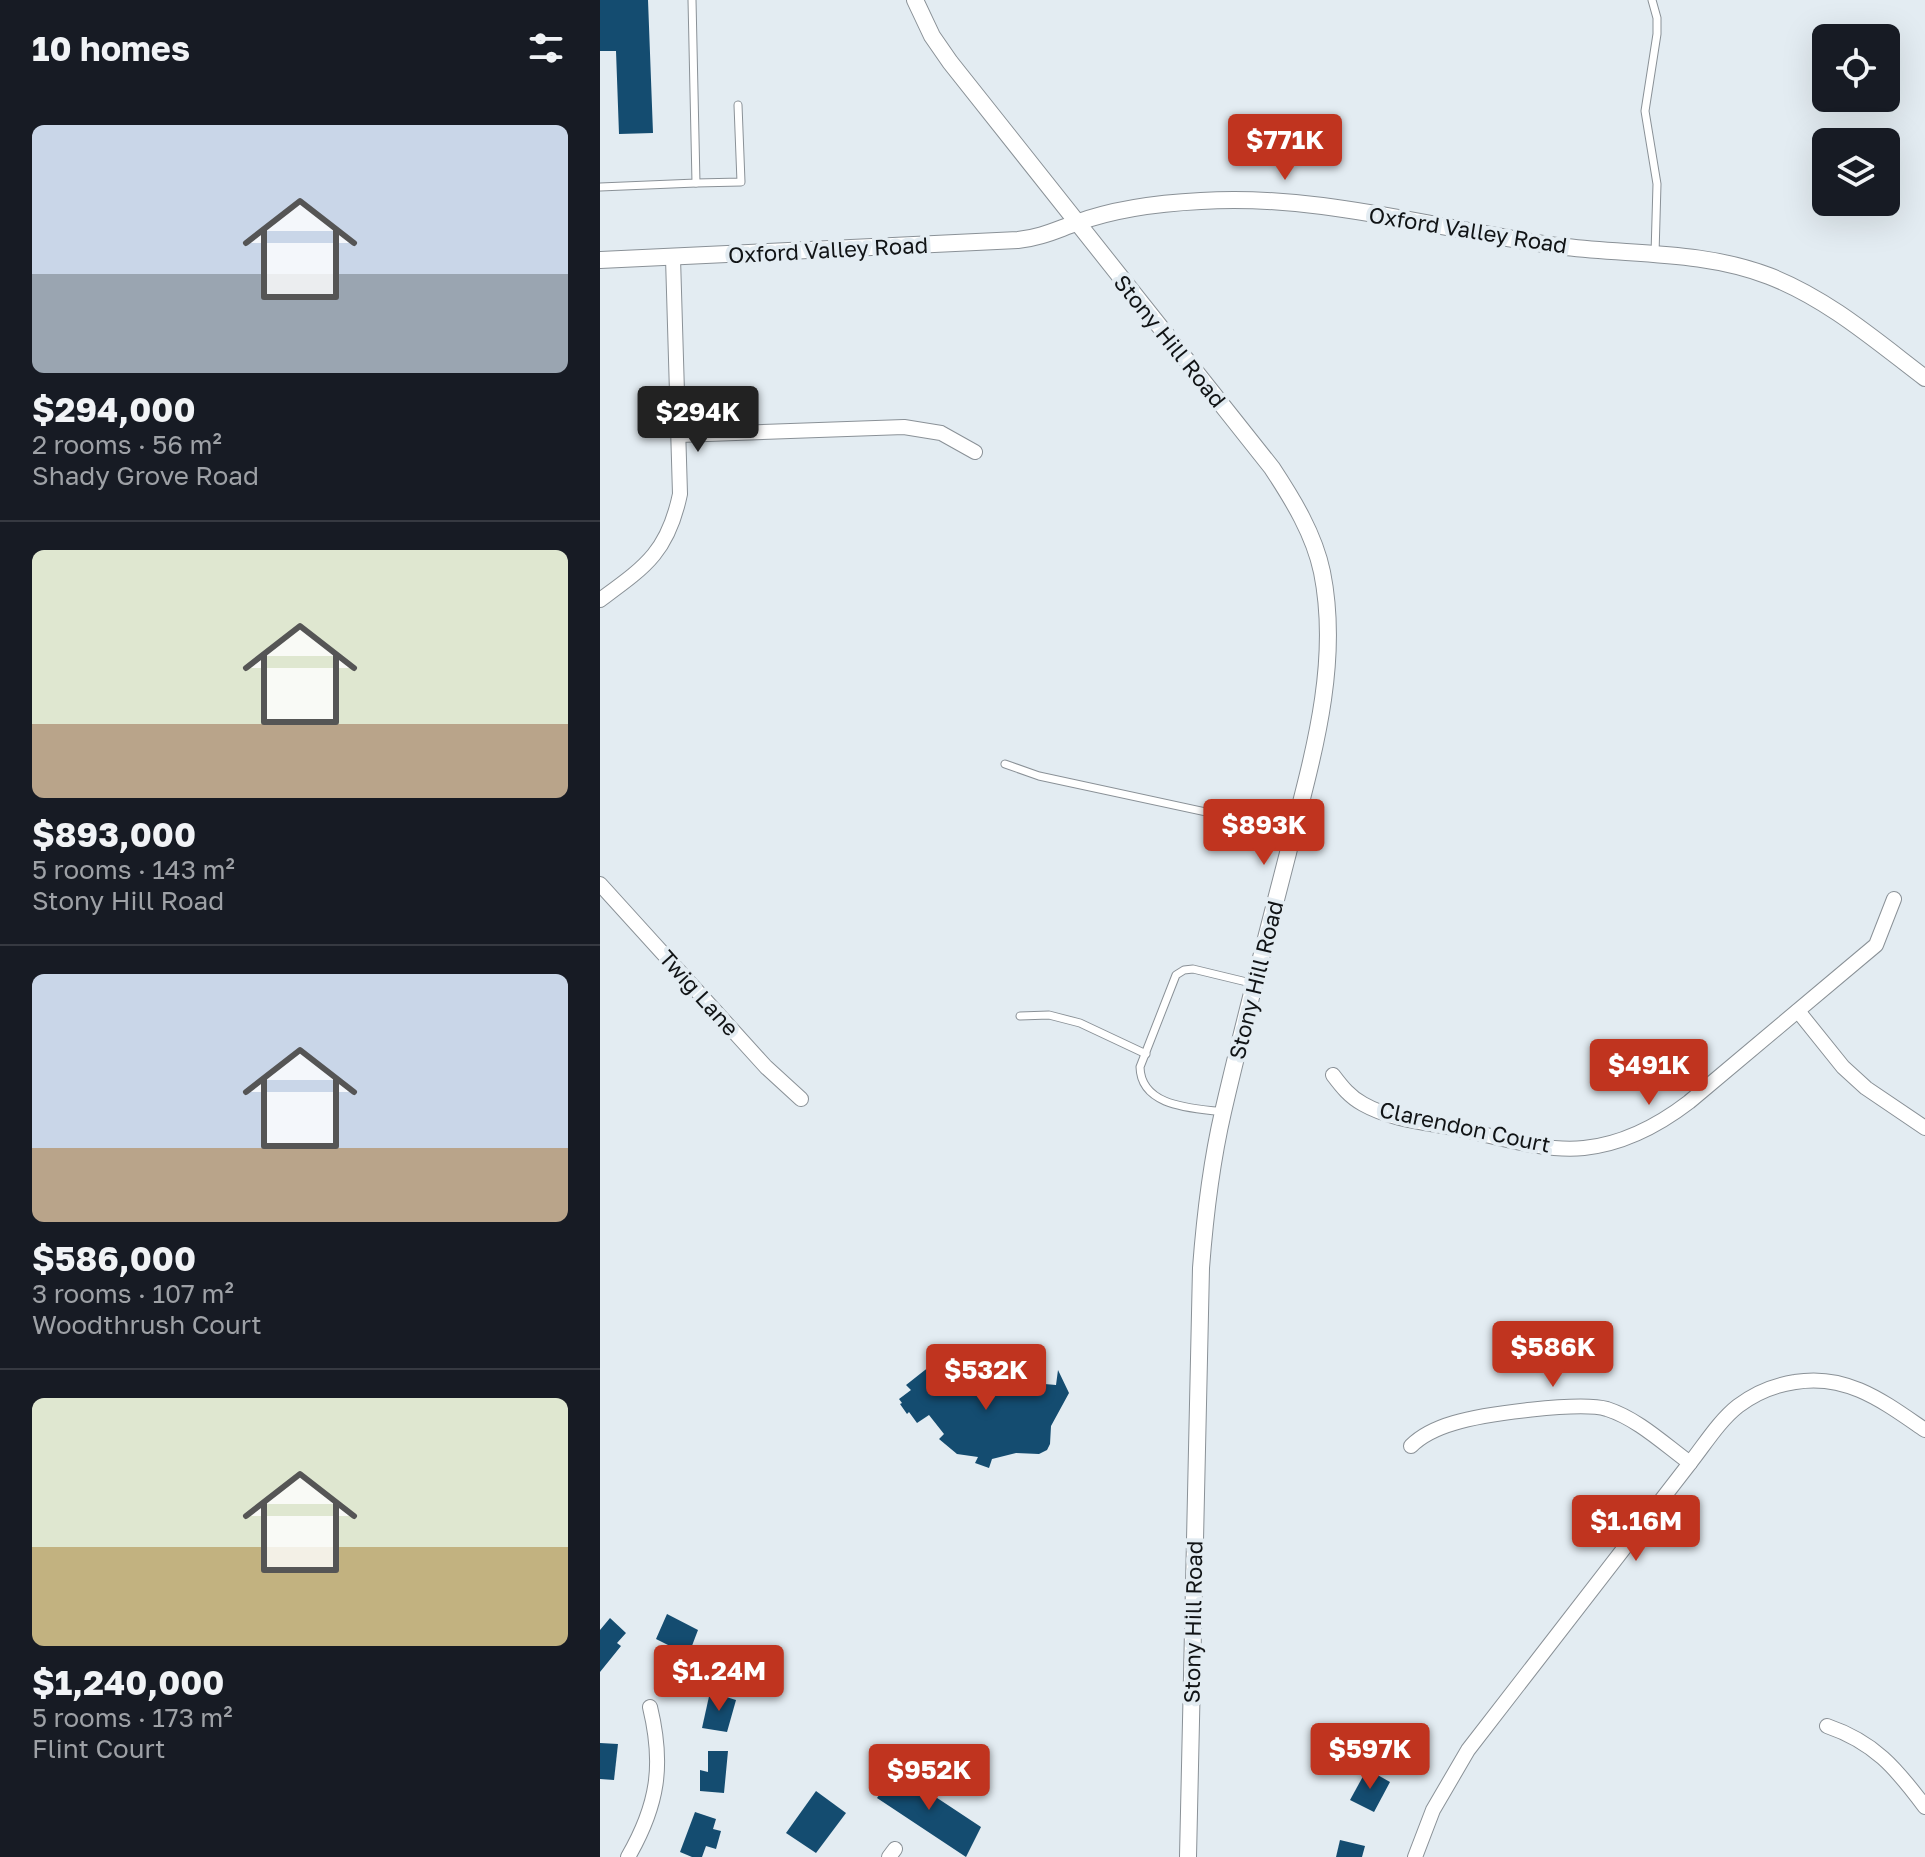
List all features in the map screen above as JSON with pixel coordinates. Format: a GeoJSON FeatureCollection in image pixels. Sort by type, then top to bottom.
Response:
{"type":"FeatureCollection","features":[{"type":"Feature","properties":{"kind":"street","name":"Stony Hill Road"},"geometry":{"type":"LineString","coordinates":[[915,0],[932,36],[950,62],[1272,468],[1292,499],[1319,563],[1327,608],[1327,673],[1294,831],[1223,1112],[1208,1189],[1201,1268],[1188,1857]]}},
{"type":"Feature","properties":{"kind":"street","name":"Oxford Valley Road"},"geometry":{"type":"LineString","coordinates":[[600,260],[1018,240],[1049,235],[1076,223],[1165,204],[1249,200],[1317,206],[1566,247],[1726,263],[1793,286],[1846,318],[1925,378]]}},
{"type":"Feature","properties":{"kind":"street"},"geometry":{"type":"LineString","coordinates":[[600,600],[649,561],[663,544],[673,524],[680,494],[673,258]]}},
{"type":"Feature","properties":{"kind":"street"},"geometry":{"type":"LineString","coordinates":[[679,435],[904,427],[941,433],[975,452]]}},
{"type":"Feature","properties":{"kind":"street","name":"Twig Lane"},"geometry":{"type":"LineString","coordinates":[[600,884],[766,1067],[801,1099]]}},
{"type":"Feature","properties":{"kind":"street","name":"Clarendon Court"},"geometry":{"type":"LineString","coordinates":[[1333,1075],[1345,1091],[1363,1104],[1389,1115],[1542,1146],[1584,1148],[1637,1133],[1666,1120],[1876,945],[1894,899]]}},
{"type":"Feature","properties":{"kind":"street"},"geometry":{"type":"LineString","coordinates":[[1798,1011],[1843,1067],[1866,1088],[1925,1128]]}},
{"type":"Feature","properties":{"kind":"street"},"geometry":{"type":"LineString","coordinates":[[1415,1857],[1433,1810],[1468,1750],[1690,1463],[1738,1406],[1771,1388],[1810,1379],[1842,1382],[1864,1390],[1925,1430]]}},
{"type":"Feature","properties":{"kind":"street"},"geometry":{"type":"LineString","coordinates":[[1411,1446],[1420,1437],[1457,1422],[1578,1405],[1607,1409],[1627,1418],[1690,1463]]}},
{"type":"Feature","properties":{"kind":"street"},"geometry":{"type":"LineString","coordinates":[[628,1857],[642,1833],[656,1786],[658,1741],[650,1707]]}},
{"type":"Feature","properties":{"kind":"street"},"geometry":{"type":"LineString","coordinates":[[1827,1726],[1876,1750],[1925,1807]]}},
{"type":"Feature","properties":{"kind":"lane"},"geometry":{"type":"LineString","coordinates":[[692,0],[696,183]]}},
{"type":"Feature","properties":{"kind":"lane"},"geometry":{"type":"LineString","coordinates":[[1652,0],[1657,18],[1656,52],[1645,111],[1657,184],[1655,254]]}},
{"type":"Feature","properties":{"kind":"lane"},"geometry":{"type":"LineString","coordinates":[[600,187],[741,182],[738,105]]}},
{"type":"Feature","properties":{"kind":"lane"},"geometry":{"type":"LineString","coordinates":[[1005,764],[1039,776],[1294,831]]}},
{"type":"Feature","properties":{"kind":"lane"},"geometry":{"type":"LineString","coordinates":[[1223,1112],[1186,1107],[1153,1096],[1140,1080],[1140,1067],[1173,982],[1184,970],[1193,969],[1255,984]]}},
{"type":"Feature","properties":{"kind":"lane"},"geometry":{"type":"LineString","coordinates":[[1020,1016],[1049,1015],[1080,1023],[1146,1054]]}},
{"type":"Feature","properties":{"kind":"building"},"geometry":{"type":"Polygon","coordinates":[[[600,0],[648,0],[653,133],[619,134],[616,51],[600,51],[600,0]]]}},
{"type":"Feature","properties":{"kind":"building"},"geometry":{"type":"Polygon","coordinates":[[[944,1355],[972,1389],[986,1379],[1056,1385],[1058,1370],[1069,1393],[1051,1426],[1047,1450],[1039,1454],[1016,1453],[992,1459],[989,1468],[975,1463],[978,1457],[957,1454],[939,1439],[944,1434],[929,1415],[917,1423],[909,1412],[907,1414],[899,1399],[911,1390],[906,1385],[944,1355]]]}},
{"type":"Feature","properties":{"kind":"building"},"geometry":{"type":"Polygon","coordinates":[[[667,1614],[698,1630],[690,1651],[678,1645],[676,1649],[656,1639],[667,1614]]]}},
{"type":"Feature","properties":{"kind":"building"},"geometry":{"type":"Polygon","coordinates":[[[610,1618],[626,1633],[617,1643],[621,1646],[600,1672],[600,1630],[610,1618]]]}},
{"type":"Feature","properties":{"kind":"building"},"geometry":{"type":"Polygon","coordinates":[[[710,1692],[736,1700],[727,1732],[702,1728],[710,1692]]]}},
{"type":"Feature","properties":{"kind":"building"},"geometry":{"type":"Polygon","coordinates":[[[600,1743],[618,1744],[614,1780],[600,1779],[600,1743]]]}},
{"type":"Feature","properties":{"kind":"building"},"geometry":{"type":"Polygon","coordinates":[[[708,1751],[728,1751],[724,1793],[700,1791],[700,1770],[708,1772],[708,1751]]]}},
{"type":"Feature","properties":{"kind":"building"},"geometry":{"type":"Polygon","coordinates":[[[901,1764],[915,1773],[910,1780],[981,1827],[966,1857],[877,1798],[901,1764]]]}},
{"type":"Feature","properties":{"kind":"building"},"geometry":{"type":"Polygon","coordinates":[[[1367,1769],[1390,1782],[1374,1812],[1350,1800],[1367,1769]]]}},
{"type":"Feature","properties":{"kind":"building"},"geometry":{"type":"Polygon","coordinates":[[[816,1791],[846,1813],[816,1853],[786,1833],[816,1791]]]}},
{"type":"Feature","properties":{"kind":"building"},"geometry":{"type":"Polygon","coordinates":[[[695,1812],[716,1819],[713,1829],[721,1831],[716,1849],[706,1846],[702,1857],[680,1852],[695,1812]]]}},
{"type":"Feature","properties":{"kind":"building"},"geometry":{"type":"Polygon","coordinates":[[[1340,1840],[1365,1846],[1362,1857],[1336,1857],[1340,1840]]]}}]}
